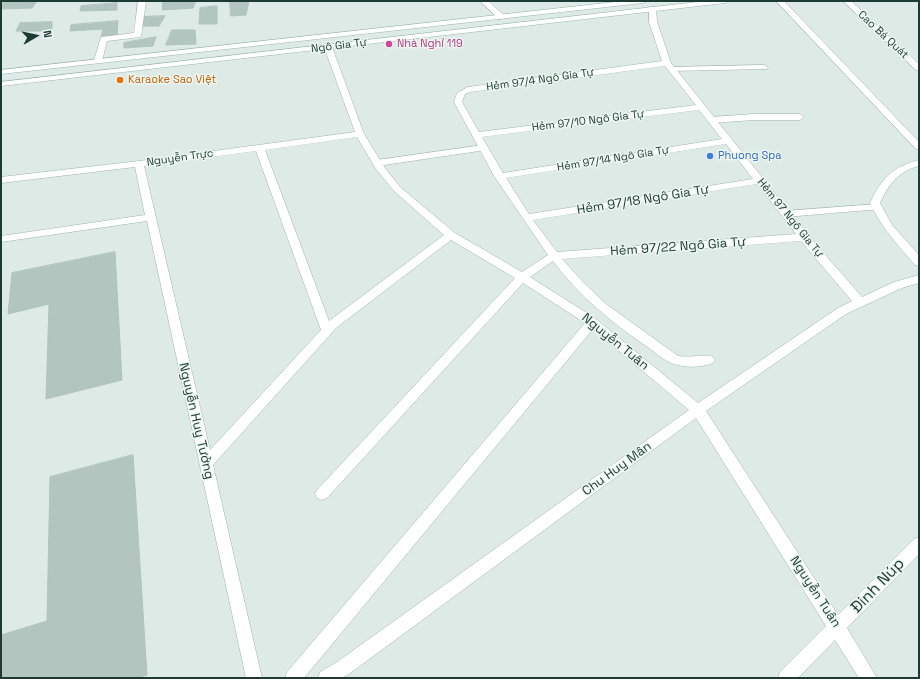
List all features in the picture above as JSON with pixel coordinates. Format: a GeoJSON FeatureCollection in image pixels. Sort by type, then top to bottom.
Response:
{"type":"FeatureCollection","features":[{"type":"Feature","properties":{"kind":"street"},"geometry":{"type":"LineString","coordinates":[[96,74],[104,39],[138,36],[142,1]]}},
{"type":"Feature","properties":{"kind":"street"},"geometry":{"type":"LineString","coordinates":[[484,1],[502,17],[507,26]]}},
{"type":"Feature","properties":{"kind":"street","name":"Ngô Gia Tự"},"geometry":{"type":"LineString","coordinates":[[1,84],[96,74],[594,4],[643,1]]}},
{"type":"Feature","properties":{"kind":"street","name":"Ngô Gia Tự"},"geometry":{"type":"LineString","coordinates":[[1,72],[98,61],[507,26],[652,5],[725,1]]}},
{"type":"Feature","properties":{"kind":"street"},"geometry":{"type":"LineString","coordinates":[[780,1],[919,147]]}},
{"type":"Feature","properties":{"kind":"street","name":"Cao Bá Quát"},"geometry":{"type":"LineString","coordinates":[[847,1],[919,68]]}},
{"type":"Feature","properties":{"kind":"street","name":"Hẻm 97 Ngô Gia Tự"},"geometry":{"type":"LineString","coordinates":[[652,5],[653,22],[669,66],[785,214],[860,303]]}},
{"type":"Feature","properties":{"kind":"street","name":"Nguyễn Tuân"},"geometry":{"type":"LineString","coordinates":[[326,42],[360,134],[378,163],[397,189],[450,235],[522,277],[592,322],[698,410],[838,627],[869,678]]}},
{"type":"Feature","properties":{"kind":"street","name":"Hẻm 97/4 Ngô Gia Tự"},"geometry":{"type":"LineString","coordinates":[[709,360],[685,362],[674,359],[603,307],[553,256],[499,176],[458,102],[461,93],[468,90],[669,66],[764,67]]}},
{"type":"Feature","properties":{"kind":"street","name":"Hẻm 97/10 Ngô Gia Tự"},"geometry":{"type":"LineString","coordinates":[[476,135],[700,107]]}},
{"type":"Feature","properties":{"kind":"street"},"geometry":{"type":"LineString","coordinates":[[711,120],[754,117],[800,117]]}},
{"type":"Feature","properties":{"kind":"street","name":"Nguyễn Trực"},"geometry":{"type":"LineString","coordinates":[[1,180],[138,164],[360,134]]}},
{"type":"Feature","properties":{"kind":"street","name":"Hẻm 97/14 Ngô Gia Tự"},"geometry":{"type":"LineString","coordinates":[[499,176],[727,141]]}},
{"type":"Feature","properties":{"kind":"street"},"geometry":{"type":"LineString","coordinates":[[260,148],[327,331]]}},
{"type":"Feature","properties":{"kind":"street"},"geometry":{"type":"LineString","coordinates":[[378,163],[483,148]]}},
{"type":"Feature","properties":{"kind":"street"},"geometry":{"type":"LineString","coordinates":[[919,163],[903,168],[893,176],[881,190],[875,202],[881,218],[893,235],[919,262]]}},
{"type":"Feature","properties":{"kind":"street","name":"Nguyễn Huy Tưởng"},"geometry":{"type":"LineString","coordinates":[[138,164],[254,678]]}},
{"type":"Feature","properties":{"kind":"street","name":"Hẻm 97/18 Ngô Gia Tự"},"geometry":{"type":"LineString","coordinates":[[527,218],[759,181]]}},
{"type":"Feature","properties":{"kind":"street"},"geometry":{"type":"LineString","coordinates":[[785,214],[877,207]]}},
{"type":"Feature","properties":{"kind":"street"},"geometry":{"type":"LineString","coordinates":[[1,239],[151,217]]}},
{"type":"Feature","properties":{"kind":"street"},"geometry":{"type":"LineString","coordinates":[[206,464],[332,325],[450,235]]}},
{"type":"Feature","properties":{"kind":"street","name":"Hẻm 97/22 Ngô Gia Tự"},"geometry":{"type":"LineString","coordinates":[[553,256],[804,237]]}},
{"type":"Feature","properties":{"kind":"street"},"geometry":{"type":"LineString","coordinates":[[322,494],[522,277],[553,256]]}},
{"type":"Feature","properties":{"kind":"street","name":"Chu Huy Mân"},"geometry":{"type":"LineString","coordinates":[[326,678],[343,668],[698,410],[842,311],[898,285],[919,279]]}},
{"type":"Feature","properties":{"kind":"street"},"geometry":{"type":"LineString","coordinates":[[293,678],[592,322]]}},
{"type":"Feature","properties":{"kind":"street","name":"Đinh Núp"},"geometry":{"type":"LineString","coordinates":[[786,678],[919,544]]}},
{"type":"Feature","properties":{"kind":"building"},"geometry":{"type":"Polygon","coordinates":[[[5,1],[37,1],[32,8],[1,9],[1,5],[5,1]]]}},
{"type":"Feature","properties":{"kind":"building"},"geometry":{"type":"Polygon","coordinates":[[[163,1],[196,1],[193,8],[163,10],[163,1]]]}},
{"type":"Feature","properties":{"kind":"building"},"geometry":{"type":"Polygon","coordinates":[[[230,1],[249,1],[246,15],[231,16],[230,1]]]}},
{"type":"Feature","properties":{"kind":"building"},"geometry":{"type":"Polygon","coordinates":[[[117,3],[117,10],[80,11],[81,6],[117,3]]]}},
{"type":"Feature","properties":{"kind":"building"},"geometry":{"type":"Polygon","coordinates":[[[217,6],[217,24],[199,24],[200,8],[217,6]]]}},
{"type":"Feature","properties":{"kind":"building"},"geometry":{"type":"Polygon","coordinates":[[[165,16],[159,26],[140,26],[140,17],[165,16]]]}},
{"type":"Feature","properties":{"kind":"building"},"geometry":{"type":"Polygon","coordinates":[[[118,21],[117,37],[101,37],[103,29],[70,31],[71,25],[118,21]]]}},
{"type":"Feature","properties":{"kind":"building"},"geometry":{"type":"Polygon","coordinates":[[[52,22],[52,31],[16,31],[20,23],[52,22]]]}},
{"type":"Feature","properties":{"kind":"building"},"geometry":{"type":"Polygon","coordinates":[[[172,30],[195,30],[196,44],[166,45],[172,30]]]}},
{"type":"Feature","properties":{"kind":"building"},"geometry":{"type":"Polygon","coordinates":[[[156,37],[153,46],[124,48],[124,43],[156,37]]]}},
{"type":"Feature","properties":{"kind":"building"},"geometry":{"type":"Polygon","coordinates":[[[115,252],[122,380],[46,399],[49,304],[8,314],[12,273],[115,252]]]}},
{"type":"Feature","properties":{"kind":"building"},"geometry":{"type":"Polygon","coordinates":[[[133,455],[147,675],[136,678],[1,678],[1,635],[47,621],[50,477],[133,455]]]}},
{"type":"Feature","properties":{"kind":"place","name":"Nhà Nghỉ 119"},"geometry":{"type":"Point","coordinates":[389,44]}},
{"type":"Feature","properties":{"kind":"place","name":"Karaoke Sao Việt"},"geometry":{"type":"Point","coordinates":[120,80]}},
{"type":"Feature","properties":{"kind":"place","name":"Phuong Spa"},"geometry":{"type":"Point","coordinates":[710,156]}}]}
